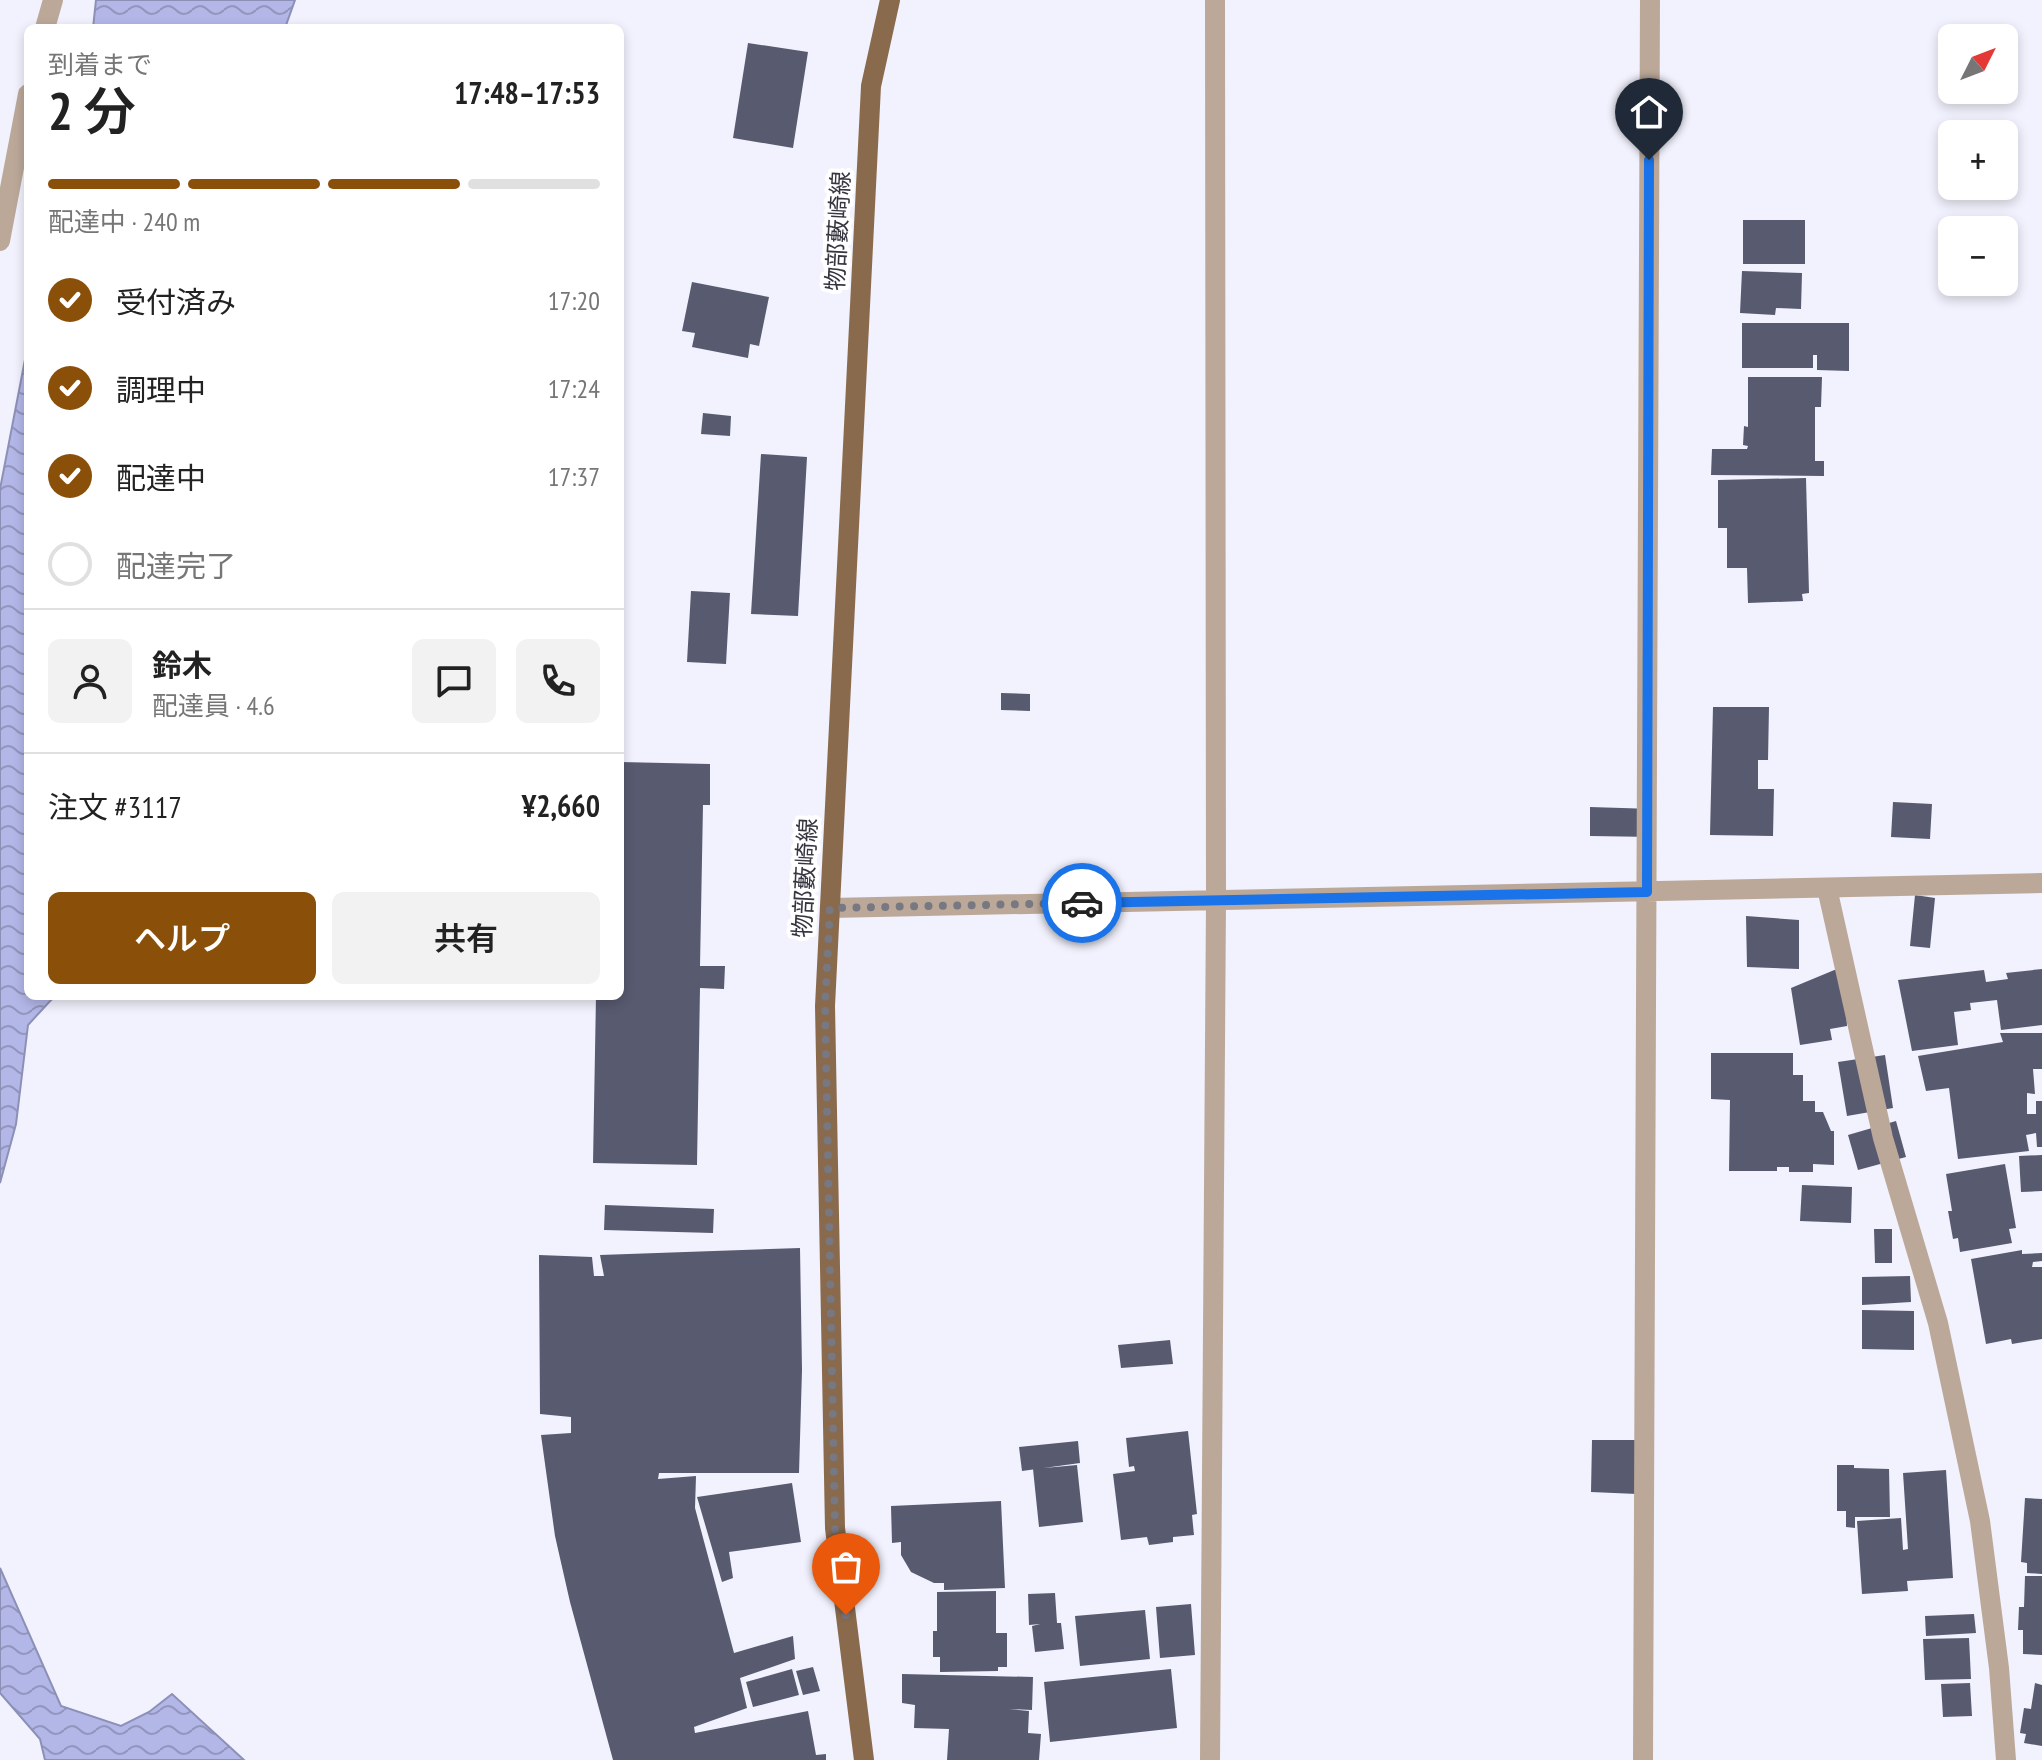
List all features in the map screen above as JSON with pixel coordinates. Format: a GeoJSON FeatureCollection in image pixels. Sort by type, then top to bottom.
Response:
{"type":"FeatureCollection","features":[{"type":"Feature","properties":{"kind":"main road","name":"物部藪崎線"},"geometry":{"type":"LineString","coordinates":[[864,1760],[835,1528],[825,1006],[871,86],[890,0]]}},
{"type":"Feature","properties":{"kind":"street"},"geometry":{"type":"LineString","coordinates":[[46,24],[53,0]]}},
{"type":"Feature","properties":{"kind":"street"},"geometry":{"type":"LineString","coordinates":[[1210,1760],[1216,901],[1215,0]]}},
{"type":"Feature","properties":{"kind":"street"},"geometry":{"type":"LineString","coordinates":[[1643,1760],[1650,0]]}},
{"type":"Feature","properties":{"kind":"street"},"geometry":{"type":"LineString","coordinates":[[0,241],[24,115]]}},
{"type":"Feature","properties":{"kind":"street"},"geometry":{"type":"LineString","coordinates":[[830,908],[2042,883]]}},
{"type":"Feature","properties":{"kind":"street"},"geometry":{"type":"LineString","coordinates":[[1827,888],[1883,1138],[1938,1323],[1980,1521],[1999,1668],[2006,1760]]}},
{"type":"Feature","properties":{"kind":"water"},"geometry":{"type":"Polygon","coordinates":[[[96,0],[295,0],[286,24],[93,24],[96,0]]]}},
{"type":"Feature","properties":{"kind":"water"},"geometry":{"type":"Polygon","coordinates":[[[24,365],[24,1000],[51,1000],[28,1025],[16,1124],[0,1183],[0,489],[24,365]]]}},
{"type":"Feature","properties":{"kind":"water"},"geometry":{"type":"Polygon","coordinates":[[[0,1568],[61,1706],[121,1726],[149,1712],[172,1694],[244,1760],[45,1760],[40,1739],[0,1693],[0,1568]]]}},
{"type":"Feature","properties":{"kind":"building"},"geometry":{"type":"Polygon","coordinates":[[[748,43],[808,52],[793,148],[733,138],[748,43]]]}},
{"type":"Feature","properties":{"kind":"building"},"geometry":{"type":"Polygon","coordinates":[[[1743,220],[1805,220],[1805,264],[1743,264],[1743,220]]]}},
{"type":"Feature","properties":{"kind":"building"},"geometry":{"type":"Polygon","coordinates":[[[1742,271],[1802,273],[1801,309],[1776,308],[1775,315],[1740,313],[1742,271]]]}},
{"type":"Feature","properties":{"kind":"building"},"geometry":{"type":"Polygon","coordinates":[[[692,282],[769,297],[759,346],[750,344],[748,358],[692,347],[695,333],[682,331],[692,282]]]}},
{"type":"Feature","properties":{"kind":"building"},"geometry":{"type":"Polygon","coordinates":[[[1742,323],[1849,323],[1849,371],[1817,370],[1817,355],[1813,355],[1813,368],[1742,368],[1742,323]]]}},
{"type":"Feature","properties":{"kind":"building"},"geometry":{"type":"Polygon","coordinates":[[[1748,377],[1822,377],[1821,407],[1815,407],[1815,461],[1824,461],[1824,476],[1711,475],[1712,449],[1747,449],[1748,446],[1743,445],[1744,426],[1748,427],[1748,377]]]}},
{"type":"Feature","properties":{"kind":"building"},"geometry":{"type":"Polygon","coordinates":[[[703,413],[731,416],[730,436],[701,434],[703,413]]]}},
{"type":"Feature","properties":{"kind":"building"},"geometry":{"type":"Polygon","coordinates":[[[761,454],[807,457],[798,616],[751,614],[761,454]]]}},
{"type":"Feature","properties":{"kind":"building"},"geometry":{"type":"Polygon","coordinates":[[[1806,478],[1809,593],[1802,594],[1803,601],[1748,603],[1747,568],[1727,568],[1727,528],[1718,528],[1718,480],[1806,478]]]}},
{"type":"Feature","properties":{"kind":"building"},"geometry":{"type":"Polygon","coordinates":[[[691,591],[730,593],[726,664],[687,662],[691,591]]]}},
{"type":"Feature","properties":{"kind":"building"},"geometry":{"type":"Polygon","coordinates":[[[1001,693],[1030,694],[1030,711],[1001,710],[1001,693]]]}},
{"type":"Feature","properties":{"kind":"building"},"geometry":{"type":"Polygon","coordinates":[[[1713,707],[1769,707],[1768,760],[1758,760],[1758,789],[1774,789],[1773,836],[1710,835],[1713,707]]]}},
{"type":"Feature","properties":{"kind":"building"},"geometry":{"type":"Polygon","coordinates":[[[624,762],[710,764],[710,805],[703,805],[700,966],[725,966],[724,989],[700,988],[697,1165],[593,1163],[596,1000],[624,1000],[624,762]]]}},
{"type":"Feature","properties":{"kind":"building"},"geometry":{"type":"Polygon","coordinates":[[[1893,802],[1932,804],[1930,839],[1891,837],[1893,802]]]}},
{"type":"Feature","properties":{"kind":"building"},"geometry":{"type":"Polygon","coordinates":[[[1590,807],[1654,809],[1654,837],[1590,836],[1590,807]]]}},
{"type":"Feature","properties":{"kind":"building"},"geometry":{"type":"Polygon","coordinates":[[[1915,895],[1935,898],[1930,948],[1910,946],[1915,895]]]}},
{"type":"Feature","properties":{"kind":"building"},"geometry":{"type":"Polygon","coordinates":[[[1746,916],[1799,920],[1799,969],[1747,967],[1746,916]]]}},
{"type":"Feature","properties":{"kind":"building"},"geometry":{"type":"Polygon","coordinates":[[[1844,966],[1847,1026],[1830,1029],[1832,1040],[1800,1045],[1791,988],[1844,966]]]}},
{"type":"Feature","properties":{"kind":"building"},"geometry":{"type":"Polygon","coordinates":[[[2042,969],[2042,1025],[2001,1030],[1997,1000],[1970,1003],[1971,1010],[1954,1012],[1958,1045],[1912,1051],[1898,980],[1984,970],[1986,982],[2008,979],[2006,973],[2042,969]]]}},
{"type":"Feature","properties":{"kind":"building"},"geometry":{"type":"Polygon","coordinates":[[[2000,1033],[2042,1033],[2042,1069],[2033,1069],[2035,1094],[2027,1093],[2027,1114],[2036,1114],[2036,1101],[2042,1101],[2042,1147],[2037,1147],[2036,1133],[2026,1135],[2029,1151],[1958,1159],[1949,1088],[1926,1091],[1918,1056],[2003,1042],[2000,1033]]]}},
{"type":"Feature","properties":{"kind":"building"},"geometry":{"type":"Polygon","coordinates":[[[1711,1053],[1793,1053],[1793,1075],[1803,1075],[1803,1101],[1815,1101],[1815,1112],[1823,1112],[1831,1131],[1834,1131],[1834,1165],[1813,1164],[1813,1172],[1789,1172],[1789,1167],[1777,1167],[1777,1171],[1729,1171],[1730,1100],[1711,1099],[1711,1053]]]}},
{"type":"Feature","properties":{"kind":"building"},"geometry":{"type":"Polygon","coordinates":[[[1885,1055],[1893,1108],[1847,1116],[1838,1062],[1885,1055]]]}},
{"type":"Feature","properties":{"kind":"building"},"geometry":{"type":"Polygon","coordinates":[[[1896,1121],[1906,1157],[1858,1170],[1848,1135],[1896,1121]]]}},
{"type":"Feature","properties":{"kind":"building"},"geometry":{"type":"Polygon","coordinates":[[[2042,1155],[2042,1191],[2021,1192],[2019,1156],[2042,1155]]]}},
{"type":"Feature","properties":{"kind":"building"},"geometry":{"type":"Polygon","coordinates":[[[2005,1164],[2016,1228],[2009,1229],[2012,1243],[1960,1252],[1958,1238],[1953,1239],[1946,1174],[2005,1164]]]}},
{"type":"Feature","properties":{"kind":"building"},"geometry":{"type":"Polygon","coordinates":[[[1802,1185],[1852,1187],[1851,1223],[1800,1221],[1802,1185]]]}},
{"type":"Feature","properties":{"kind":"building"},"geometry":{"type":"Polygon","coordinates":[[[605,1205],[714,1209],[713,1233],[604,1230],[605,1205]]]}},
{"type":"Feature","properties":{"kind":"building"},"geometry":{"type":"Polygon","coordinates":[[[1874,1229],[1892,1229],[1892,1263],[1875,1263],[1874,1229]]]}},
{"type":"Feature","properties":{"kind":"building"},"geometry":{"type":"Polygon","coordinates":[[[800,1248],[802,1370],[799,1473],[659,1473],[658,1479],[696,1476],[695,1508],[734,1653],[793,1636],[795,1659],[740,1678],[747,1708],[694,1727],[695,1733],[808,1711],[816,1755],[826,1754],[826,1760],[613,1760],[555,1536],[541,1435],[571,1433],[571,1417],[540,1414],[539,1255],[592,1257],[594,1276],[604,1276],[600,1255],[800,1248]]]}},
{"type":"Feature","properties":{"kind":"building"},"geometry":{"type":"Polygon","coordinates":[[[2022,1250],[2022,1254],[2042,1253],[2042,1261],[2033,1262],[2032,1267],[2042,1267],[2042,1339],[2012,1344],[2011,1339],[1986,1344],[1971,1259],[2022,1250]]]}},
{"type":"Feature","properties":{"kind":"building"},"geometry":{"type":"Polygon","coordinates":[[[1910,1276],[1911,1302],[1862,1305],[1862,1277],[1910,1276]]]}},
{"type":"Feature","properties":{"kind":"building"},"geometry":{"type":"Polygon","coordinates":[[[1862,1310],[1914,1311],[1914,1350],[1862,1349],[1862,1310]]]}},
{"type":"Feature","properties":{"kind":"building"},"geometry":{"type":"Polygon","coordinates":[[[1170,1340],[1173,1364],[1121,1368],[1118,1345],[1170,1340]]]}},
{"type":"Feature","properties":{"kind":"building"},"geometry":{"type":"Polygon","coordinates":[[[1188,1431],[1197,1514],[1192,1515],[1194,1535],[1173,1537],[1173,1542],[1149,1545],[1147,1537],[1121,1540],[1113,1474],[1135,1471],[1134,1466],[1129,1467],[1126,1438],[1188,1431]]]}},
{"type":"Feature","properties":{"kind":"building"},"geometry":{"type":"Polygon","coordinates":[[[1592,1440],[1638,1440],[1637,1494],[1591,1492],[1592,1440]]]}},
{"type":"Feature","properties":{"kind":"building"},"geometry":{"type":"Polygon","coordinates":[[[1078,1441],[1080,1463],[1022,1471],[1019,1447],[1078,1441]]]}},
{"type":"Feature","properties":{"kind":"building"},"geometry":{"type":"Polygon","coordinates":[[[1077,1465],[1083,1522],[1039,1527],[1033,1469],[1077,1465]]]}},
{"type":"Feature","properties":{"kind":"building"},"geometry":{"type":"Polygon","coordinates":[[[1837,1465],[1889,1469],[1890,1517],[1855,1517],[1855,1528],[1846,1527],[1846,1511],[1837,1511],[1837,1465]]]}},
{"type":"Feature","properties":{"kind":"building"},"geometry":{"type":"Polygon","coordinates":[[[1946,1470],[1953,1578],[1907,1581],[1908,1591],[1862,1594],[1857,1521],[1901,1518],[1903,1550],[1908,1549],[1903,1473],[1946,1470]]]}},
{"type":"Feature","properties":{"kind":"building"},"geometry":{"type":"Polygon","coordinates":[[[792,1483],[801,1542],[729,1552],[733,1578],[722,1582],[697,1497],[792,1483]]]}},
{"type":"Feature","properties":{"kind":"building"},"geometry":{"type":"Polygon","coordinates":[[[2025,1498],[2042,1499],[2042,1574],[2027,1573],[2027,1563],[2021,1562],[2025,1498]]]}},
{"type":"Feature","properties":{"kind":"building"},"geometry":{"type":"Polygon","coordinates":[[[1001,1501],[1005,1588],[944,1590],[944,1583],[934,1583],[911,1572],[901,1555],[901,1542],[892,1543],[891,1506],[1001,1501]]]}},
{"type":"Feature","properties":{"kind":"building"},"geometry":{"type":"Polygon","coordinates":[[[2025,1576],[2042,1576],[2042,1655],[2023,1654],[2023,1630],[2018,1630],[2019,1607],[2024,1607],[2025,1576]]]}},
{"type":"Feature","properties":{"kind":"building"},"geometry":{"type":"Polygon","coordinates":[[[996,1591],[996,1633],[1007,1633],[1007,1667],[998,1667],[998,1671],[940,1672],[940,1657],[933,1657],[937,1592],[996,1591]]]}},
{"type":"Feature","properties":{"kind":"building"},"geometry":{"type":"Polygon","coordinates":[[[1055,1593],[1057,1623],[1061,1623],[1064,1649],[1035,1652],[1032,1626],[1040,1624],[1029,1625],[1028,1594],[1055,1593]]]}},
{"type":"Feature","properties":{"kind":"building"},"geometry":{"type":"Polygon","coordinates":[[[1191,1604],[1195,1655],[1160,1658],[1156,1607],[1191,1604]]]}},
{"type":"Feature","properties":{"kind":"building"},"geometry":{"type":"Polygon","coordinates":[[[1145,1610],[1150,1659],[1080,1666],[1075,1616],[1145,1610]]]}},
{"type":"Feature","properties":{"kind":"building"},"geometry":{"type":"Polygon","coordinates":[[[1974,1614],[1976,1633],[1926,1636],[1925,1616],[1974,1614]]]}},
{"type":"Feature","properties":{"kind":"building"},"geometry":{"type":"Polygon","coordinates":[[[1969,1638],[1971,1679],[1925,1680],[1923,1639],[1969,1638]]]}},
{"type":"Feature","properties":{"kind":"building"},"geometry":{"type":"Polygon","coordinates":[[[813,1667],[820,1691],[803,1695],[796,1671],[813,1667]]]}},
{"type":"Feature","properties":{"kind":"building"},"geometry":{"type":"Polygon","coordinates":[[[792,1669],[799,1695],[753,1707],[746,1682],[792,1669]]]}},
{"type":"Feature","properties":{"kind":"building"},"geometry":{"type":"Polygon","coordinates":[[[1171,1669],[1177,1728],[1050,1742],[1044,1682],[1171,1669]]]}},
{"type":"Feature","properties":{"kind":"building"},"geometry":{"type":"Polygon","coordinates":[[[902,1674],[1033,1677],[1032,1710],[1009,1709],[1029,1711],[1028,1733],[1041,1734],[1039,1760],[947,1760],[949,1729],[914,1728],[915,1705],[902,1703],[902,1674]]]}},
{"type":"Feature","properties":{"kind":"building"},"geometry":{"type":"Polygon","coordinates":[[[1970,1683],[1972,1716],[1943,1717],[1941,1684],[1970,1683]]]}},
{"type":"Feature","properties":{"kind":"building"},"geometry":{"type":"Polygon","coordinates":[[[2035,1683],[2042,1685],[2042,1746],[2024,1743],[2026,1734],[2020,1733],[2024,1708],[2031,1709],[2035,1683]]]}},
{"type":"Feature","properties":{"kind":"way so far"},"geometry":{"type":"LineString","coordinates":[[846,1615],[835,1528],[825,1006],[830,908],[1082,903]]}},
{"type":"Feature","properties":{"kind":"route"},"geometry":{"type":"LineString","coordinates":[[1082,903],[1647,892],[1649,160]]}}]}
